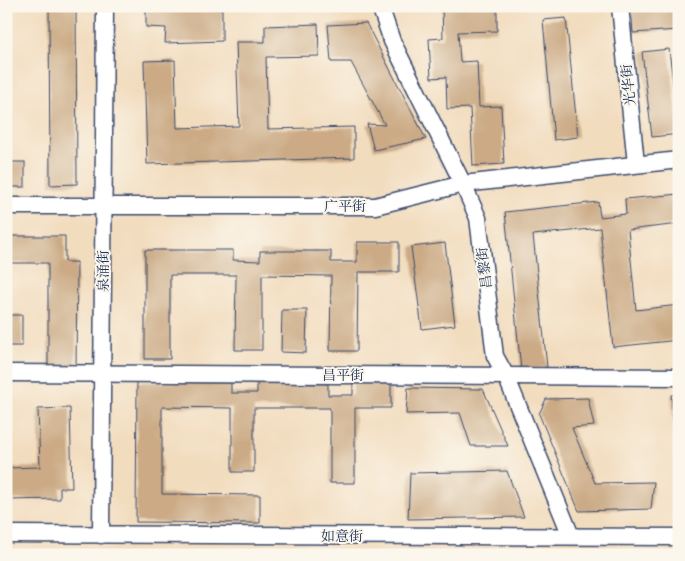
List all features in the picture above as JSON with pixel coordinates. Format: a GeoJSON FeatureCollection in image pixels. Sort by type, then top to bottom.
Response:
{"type":"FeatureCollection","features":[{"type":"Feature","properties":{"kind":"street","name":"泉涌街"},"geometry":{"type":"LineString","coordinates":[[101,535],[105,6]]}},
{"type":"Feature","properties":{"kind":"street","name":"昌黎街"},"geometry":{"type":"LineString","coordinates":[[380,6],[392,41],[478,218],[495,356],[506,376],[571,536]]}},
{"type":"Feature","properties":{"kind":"street","name":"光华街"},"geometry":{"type":"LineString","coordinates":[[620,6],[636,164]]}},
{"type":"Feature","properties":{"kind":"street","name":"广平街"},"geometry":{"type":"LineString","coordinates":[[6,206],[375,206],[463,184],[679,160]]}},
{"type":"Feature","properties":{"kind":"street","name":"昌平街"},"geometry":{"type":"LineString","coordinates":[[6,373],[679,377]]}},
{"type":"Feature","properties":{"kind":"street","name":"如意街"},"geometry":{"type":"LineString","coordinates":[[6,534],[679,537]]}},
{"type":"Feature","properties":{"kind":"building"},"geometry":{"type":"Polygon","coordinates":[[[49,6],[76,6],[77,184],[50,185],[49,6]]]}},
{"type":"Feature","properties":{"kind":"building"},"geometry":{"type":"Polygon","coordinates":[[[146,6],[222,9],[222,41],[165,43],[166,28],[146,27],[146,6]]]}},
{"type":"Feature","properties":{"kind":"building"},"geometry":{"type":"Polygon","coordinates":[[[442,6],[497,6],[497,31],[458,32],[460,62],[477,61],[479,107],[501,106],[504,164],[473,166],[470,108],[447,109],[446,77],[431,78],[429,39],[443,38],[442,6]]]}},
{"type":"Feature","properties":{"kind":"building"},"geometry":{"type":"Polygon","coordinates":[[[679,6],[679,30],[633,33],[631,8],[679,6]]]}},
{"type":"Feature","properties":{"kind":"building"},"geometry":{"type":"Polygon","coordinates":[[[566,18],[578,137],[554,140],[543,20],[566,18]]]}},
{"type":"Feature","properties":{"kind":"building"},"geometry":{"type":"Polygon","coordinates":[[[366,23],[426,139],[374,150],[367,124],[385,125],[351,62],[331,62],[328,25],[366,23]]]}},
{"type":"Feature","properties":{"kind":"building"},"geometry":{"type":"Polygon","coordinates":[[[318,24],[319,56],[266,57],[268,129],[354,127],[354,158],[147,164],[144,61],[175,60],[177,128],[239,126],[236,42],[265,42],[265,26],[318,24]]]}},
{"type":"Feature","properties":{"kind":"building"},"geometry":{"type":"Polygon","coordinates":[[[669,49],[679,134],[652,137],[642,52],[669,49]]]}},
{"type":"Feature","properties":{"kind":"building"},"geometry":{"type":"Polygon","coordinates":[[[6,162],[25,162],[25,187],[6,187],[6,162]]]}},
{"type":"Feature","properties":{"kind":"building"},"geometry":{"type":"Polygon","coordinates":[[[679,194],[679,224],[628,230],[636,310],[679,305],[679,340],[613,347],[600,228],[533,235],[547,367],[521,370],[505,212],[598,202],[600,217],[626,214],[625,199],[679,194]]]}},
{"type":"Feature","properties":{"kind":"building"},"geometry":{"type":"Polygon","coordinates":[[[6,236],[65,236],[65,262],[77,262],[76,369],[48,369],[48,263],[6,263],[6,236]]]}},
{"type":"Feature","properties":{"kind":"building"},"geometry":{"type":"Polygon","coordinates":[[[357,242],[399,242],[399,272],[358,272],[357,351],[330,351],[331,276],[262,275],[262,350],[235,350],[236,275],[170,275],[170,359],[145,359],[145,250],[233,250],[233,260],[260,261],[260,251],[331,251],[331,262],[357,262],[357,242]]]}},
{"type":"Feature","properties":{"kind":"building"},"geometry":{"type":"Polygon","coordinates":[[[445,243],[455,325],[422,329],[411,247],[445,243]]]}},
{"type":"Feature","properties":{"kind":"building"},"geometry":{"type":"Polygon","coordinates":[[[282,310],[307,310],[306,353],[281,352],[282,310]]]}},
{"type":"Feature","properties":{"kind":"building"},"geometry":{"type":"Polygon","coordinates":[[[6,315],[22,315],[22,346],[6,346],[6,315]]]}},
{"type":"Feature","properties":{"kind":"building"},"geometry":{"type":"Polygon","coordinates":[[[137,382],[231,383],[231,393],[257,393],[257,383],[328,384],[328,395],[353,395],[353,383],[391,383],[391,408],[355,408],[355,483],[330,483],[330,408],[254,408],[254,472],[232,472],[232,408],[162,407],[162,494],[260,495],[260,523],[136,522],[137,382]]]}},
{"type":"Feature","properties":{"kind":"building"},"geometry":{"type":"Polygon","coordinates":[[[408,388],[483,389],[508,446],[471,446],[460,413],[406,414],[408,388]]]}},
{"type":"Feature","properties":{"kind":"building"},"geometry":{"type":"Polygon","coordinates":[[[679,394],[679,461],[677,462],[671,395],[679,394]]]}},
{"type":"Feature","properties":{"kind":"building"},"geometry":{"type":"Polygon","coordinates":[[[588,398],[594,426],[572,428],[595,483],[654,482],[651,509],[579,511],[539,414],[546,399],[588,398]]]}},
{"type":"Feature","properties":{"kind":"building"},"geometry":{"type":"Polygon","coordinates":[[[70,408],[72,488],[60,488],[60,499],[6,500],[6,468],[40,467],[38,409],[70,408]]]}},
{"type":"Feature","properties":{"kind":"building"},"geometry":{"type":"Polygon","coordinates":[[[507,471],[524,517],[408,519],[410,473],[507,471]]]}}]}
